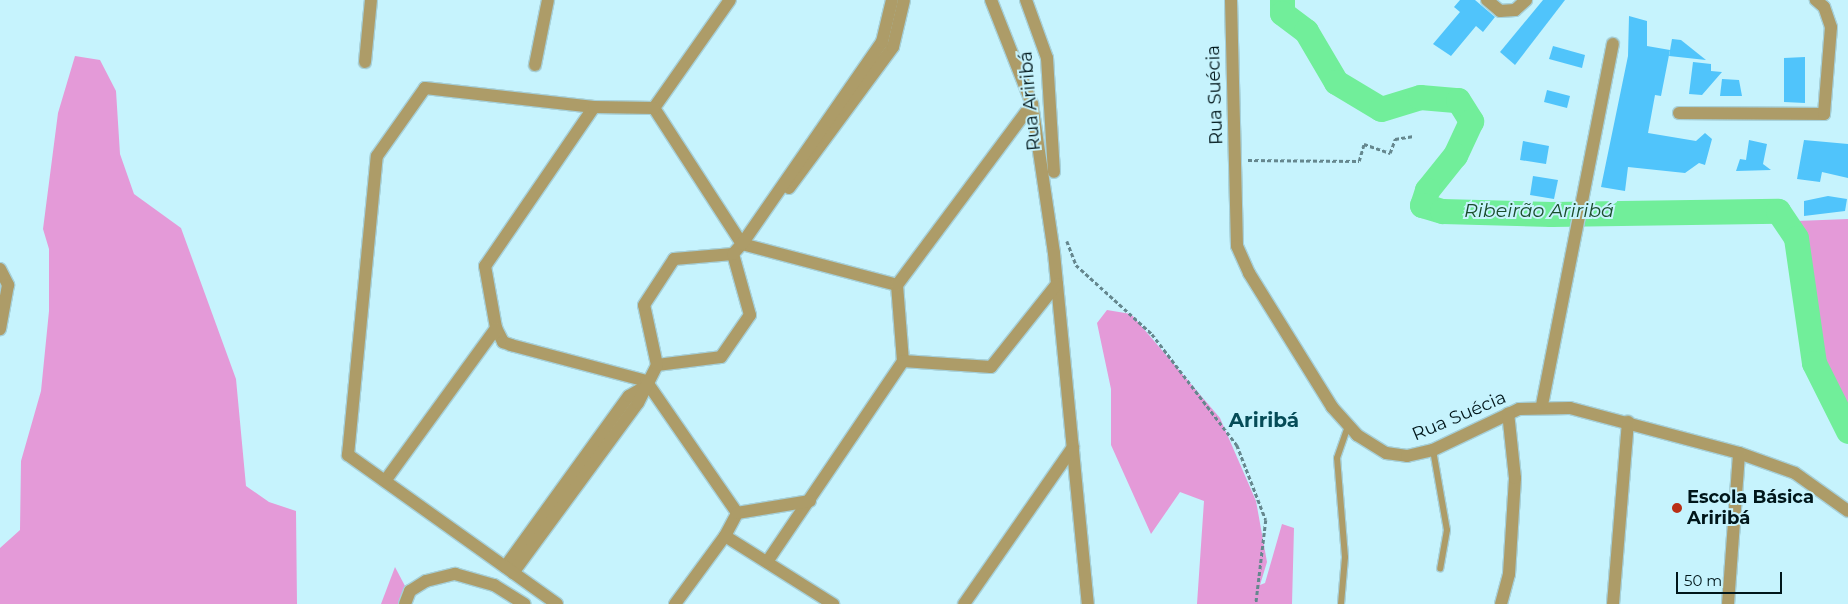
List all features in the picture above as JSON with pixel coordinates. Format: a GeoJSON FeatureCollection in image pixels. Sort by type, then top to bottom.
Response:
{"type":"FeatureCollection","features":[{"type":"Feature","properties":{"kind":"street"},"geometry":{"type":"LineString","coordinates":[[365,62],[370,0]]}},
{"type":"Feature","properties":{"kind":"street"},"geometry":{"type":"LineString","coordinates":[[535,65],[548,0]]}},
{"type":"Feature","properties":{"kind":"street"},"geometry":{"type":"LineString","coordinates":[[654,108],[730,0]]}},
{"type":"Feature","properties":{"kind":"street"},"geometry":{"type":"LineString","coordinates":[[741,245],[882,42],[892,0]]}},
{"type":"Feature","properties":{"kind":"street"},"geometry":{"type":"LineString","coordinates":[[741,245],[759,230],[893,47],[904,0]]}},
{"type":"Feature","properties":{"kind":"street"},"geometry":{"type":"LineString","coordinates":[[992,0],[1032,104],[1057,284],[1088,604]]}},
{"type":"Feature","properties":{"kind":"street","name":"Rua Ariribá"},"geometry":{"type":"LineString","coordinates":[[1026,0],[1047,58],[1054,172]]}},
{"type":"Feature","properties":{"kind":"street","name":"Rua Suécia"},"geometry":{"type":"LineString","coordinates":[[1231,0],[1236,229],[1242,260],[1348,426],[1386,453],[1407,456],[1432,450],[1508,413],[1542,405],[1580,409],[1739,453],[1812,482],[1848,511]]}},
{"type":"Feature","properties":{"kind":"street"},"geometry":{"type":"LineString","coordinates":[[1487,0],[1500,11],[1515,10],[1526,0]]}},
{"type":"Feature","properties":{"kind":"street"},"geometry":{"type":"LineString","coordinates":[[1679,113],[1824,114],[1831,27],[1824,7],[1816,0]]}},
{"type":"Feature","properties":{"kind":"street"},"geometry":{"type":"LineString","coordinates":[[1542,405],[1613,44]]}},
{"type":"Feature","properties":{"kind":"street"},"geometry":{"type":"LineString","coordinates":[[557,604],[348,455],[377,156],[425,88],[594,107],[654,108]]}},
{"type":"Feature","properties":{"kind":"street"},"geometry":{"type":"LineString","coordinates":[[767,562],[903,361],[897,285],[1032,104]]}},
{"type":"Feature","properties":{"kind":"street"},"geometry":{"type":"LineString","coordinates":[[594,107],[486,266],[496,328],[502,342],[643,385],[737,513]]}},
{"type":"Feature","properties":{"kind":"street"},"geometry":{"type":"LineString","coordinates":[[509,570],[629,396],[643,385],[657,365],[721,356],[750,315],[741,245],[654,108]]}},
{"type":"Feature","properties":{"kind":"street"},"geometry":{"type":"LineString","coordinates":[[657,365],[644,305],[674,259],[741,245],[897,285]]}},
{"type":"Feature","properties":{"kind":"street"},"geometry":{"type":"LineString","coordinates":[[0,269],[8,285],[1,313],[0,330]]}},
{"type":"Feature","properties":{"kind":"street"},"geometry":{"type":"LineString","coordinates":[[903,361],[991,367],[1057,284]]}},
{"type":"Feature","properties":{"kind":"street"},"geometry":{"type":"LineString","coordinates":[[385,481],[496,328]]}},
{"type":"Feature","properties":{"kind":"street"},"geometry":{"type":"LineString","coordinates":[[1501,604],[1509,574],[1515,478],[1508,413]]}},
{"type":"Feature","properties":{"kind":"street"},"geometry":{"type":"LineString","coordinates":[[1612,604],[1628,422]]}},
{"type":"Feature","properties":{"kind":"street"},"geometry":{"type":"LineString","coordinates":[[964,604],[1073,447]]}},
{"type":"Feature","properties":{"kind":"street"},"geometry":{"type":"LineString","coordinates":[[1728,604],[1739,453]]}},
{"type":"Feature","properties":{"kind":"street"},"geometry":{"type":"LineString","coordinates":[[737,513],[810,501]]}},
{"type":"Feature","properties":{"kind":"street"},"geometry":{"type":"LineString","coordinates":[[675,604],[725,536],[737,513]]}},
{"type":"Feature","properties":{"kind":"street"},"geometry":{"type":"LineString","coordinates":[[725,536],[833,604]]}},
{"type":"Feature","properties":{"kind":"street"},"geometry":{"type":"LineString","coordinates":[[405,604],[410,591],[426,581],[455,574],[494,585],[526,604]]}},
{"type":"Feature","properties":{"kind":"lane"},"geometry":{"type":"LineString","coordinates":[[1341,604],[1345,557],[1337,458],[1348,426]]}},
{"type":"Feature","properties":{"kind":"lane"},"geometry":{"type":"LineString","coordinates":[[1432,450],[1447,530],[1440,568]]}},
{"type":"Feature","properties":{"kind":"path"},"geometry":{"type":"LineString","coordinates":[[1234,159],[1359,161],[1364,144],[1390,154],[1395,139],[1414,136]]}},
{"type":"Feature","properties":{"kind":"path"},"geometry":{"type":"LineString","coordinates":[[1065,230],[1076,265],[1152,334],[1237,445],[1266,520],[1256,604]]}},
{"type":"Feature","properties":{"kind":"shaded area"},"geometry":{"type":"Polygon","coordinates":[[[75,56],[100,60],[116,91],[120,154],[134,194],[181,228],[236,379],[246,486],[269,502],[296,511],[297,604],[0,604],[0,548],[20,530],[21,461],[41,391],[49,311],[49,249],[43,229],[58,113],[75,56]]]}},
{"type":"Feature","properties":{"kind":"shaded area"},"geometry":{"type":"Polygon","coordinates":[[[1848,219],[1848,415],[1820,362],[1808,314],[1797,221],[1848,219]]]}},
{"type":"Feature","properties":{"kind":"shaded area"},"geometry":{"type":"Polygon","coordinates":[[[1107,310],[1131,314],[1220,418],[1256,501],[1267,562],[1260,585],[1265,583],[1282,524],[1294,528],[1292,604],[1197,604],[1204,501],[1180,492],[1151,534],[1111,445],[1111,389],[1097,323],[1107,310]]]}},
{"type":"Feature","properties":{"kind":"shaded area"},"geometry":{"type":"Polygon","coordinates":[[[395,567],[405,586],[400,604],[381,604],[395,567]]]}},
{"type":"Feature","properties":{"kind":"building"},"geometry":{"type":"Polygon","coordinates":[[[1460,0],[1475,0],[1495,17],[1483,32],[1476,26],[1451,56],[1433,44],[1460,12],[1454,7],[1460,0]]]}},
{"type":"Feature","properties":{"kind":"building"},"geometry":{"type":"Polygon","coordinates":[[[1543,0],[1565,0],[1515,65],[1500,52],[1543,0]]]}},
{"type":"Feature","properties":{"kind":"building"},"geometry":{"type":"Polygon","coordinates":[[[1629,16],[1647,21],[1647,46],[1670,50],[1661,96],[1655,95],[1648,133],[1696,141],[1705,133],[1712,139],[1705,165],[1699,163],[1685,173],[1628,167],[1625,191],[1601,187],[1628,56],[1629,16]]]}},
{"type":"Feature","properties":{"kind":"building"},"geometry":{"type":"Polygon","coordinates":[[[1672,39],[1681,40],[1706,60],[1669,56],[1672,39]]]}},
{"type":"Feature","properties":{"kind":"building"},"geometry":{"type":"Polygon","coordinates":[[[1553,46],[1585,55],[1582,68],[1549,59],[1553,46]]]}},
{"type":"Feature","properties":{"kind":"building"},"geometry":{"type":"Polygon","coordinates":[[[1805,57],[1805,103],[1784,102],[1784,58],[1805,57]]]}},
{"type":"Feature","properties":{"kind":"building"},"geometry":{"type":"Polygon","coordinates":[[[1693,62],[1711,64],[1711,71],[1722,72],[1702,95],[1689,94],[1693,62]]]}},
{"type":"Feature","properties":{"kind":"building"},"geometry":{"type":"Polygon","coordinates":[[[1722,79],[1739,80],[1742,96],[1720,96],[1722,79]]]}},
{"type":"Feature","properties":{"kind":"building"},"geometry":{"type":"Polygon","coordinates":[[[1547,90],[1570,96],[1567,108],[1544,102],[1547,90]]]}},
{"type":"Feature","properties":{"kind":"building"},"geometry":{"type":"Polygon","coordinates":[[[1749,140],[1767,144],[1763,164],[1771,170],[1736,171],[1740,159],[1746,160],[1749,140]]]}},
{"type":"Feature","properties":{"kind":"building"},"geometry":{"type":"Polygon","coordinates":[[[1804,140],[1848,144],[1848,178],[1822,172],[1820,182],[1797,179],[1804,140]]]}},
{"type":"Feature","properties":{"kind":"building"},"geometry":{"type":"Polygon","coordinates":[[[1523,141],[1549,146],[1546,164],[1520,160],[1523,141]]]}},
{"type":"Feature","properties":{"kind":"building"},"geometry":{"type":"Polygon","coordinates":[[[1533,176],[1558,180],[1554,199],[1530,195],[1533,176]]]}},
{"type":"Feature","properties":{"kind":"building"},"geometry":{"type":"Polygon","coordinates":[[[1828,196],[1847,199],[1845,211],[1804,216],[1804,201],[1828,196]]]}},
{"type":"Feature","properties":{"kind":"waterway","name":"Ribeirão Ariribá"},"geometry":{"type":"LineString","coordinates":[[1282,0],[1282,13],[1306,31],[1336,82],[1381,109],[1420,97],[1458,100],[1471,121],[1455,155],[1427,190],[1422,205],[1442,211],[1551,214],[1778,211],[1796,238],[1814,363],[1848,431]]}},
{"type":"Feature","properties":{"kind":"place","name":"Escola Básica Ariribá"},"geometry":{"type":"Point","coordinates":[1677,508]}},
{"type":"Feature","properties":{"kind":"district","name":"Ariribá"},"geometry":{"type":"Point","coordinates":[1264,420]}}]}
